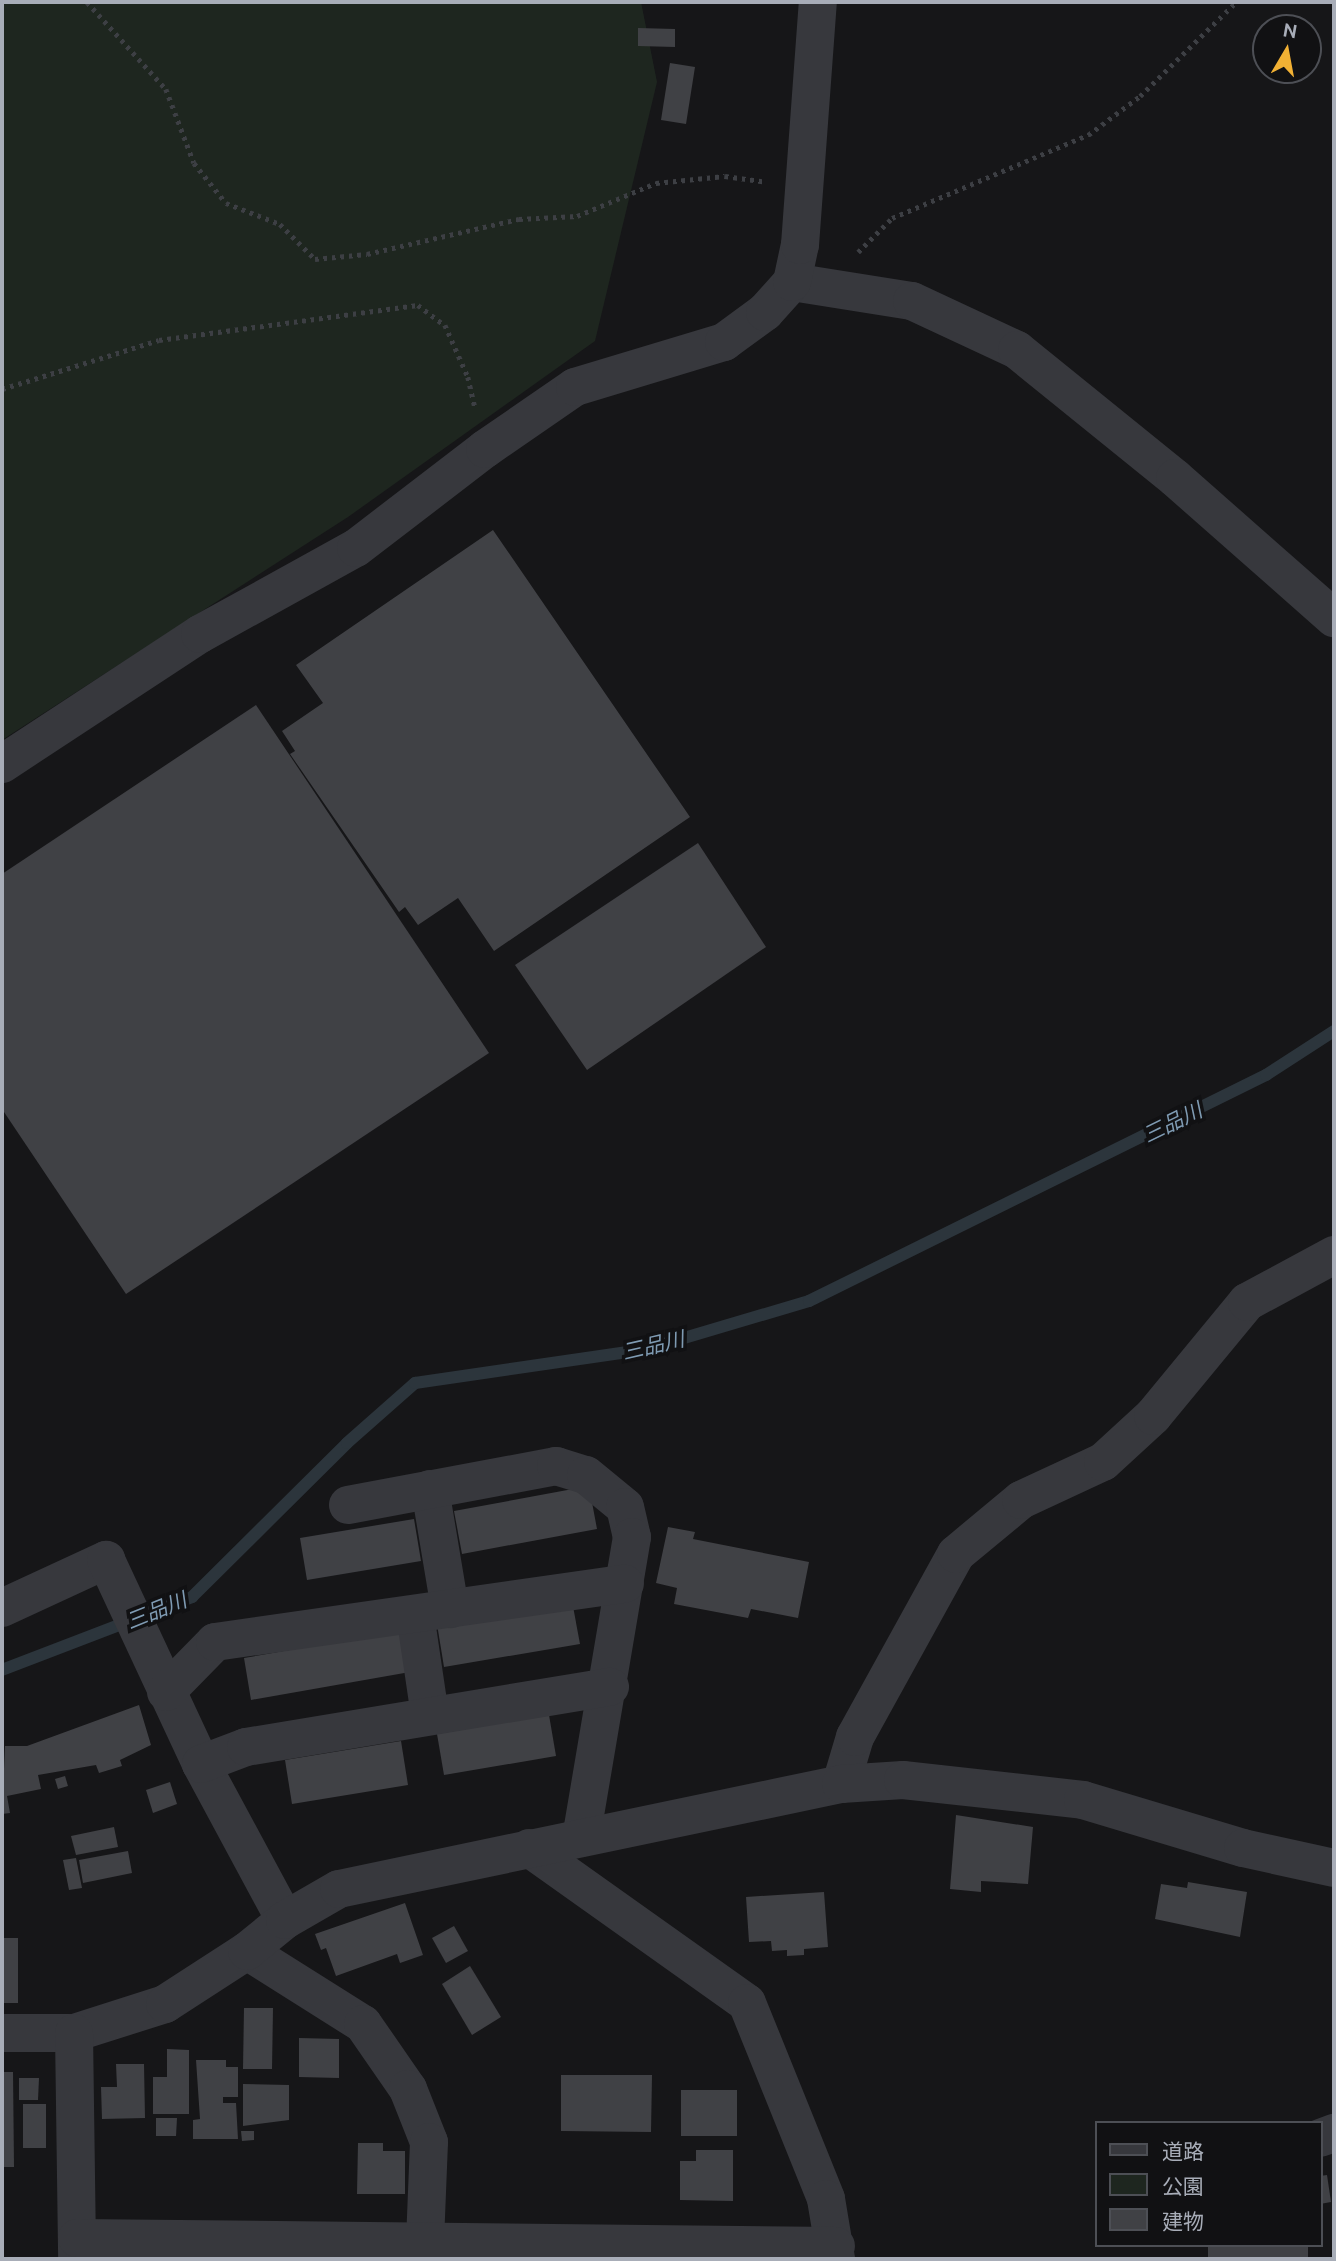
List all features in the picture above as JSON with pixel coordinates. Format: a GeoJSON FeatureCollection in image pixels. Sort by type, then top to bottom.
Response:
{"type":"FeatureCollection","features":[{"type":"Feature","properties":{"kind":"street"},"geometry":{"type":"LineString","coordinates":[[2,764],[200,634],[356,548],[485,449],[575,387],[724,342],[765,312],[792,282],[800,245],[818,2]]}},
{"type":"Feature","properties":{"kind":"street"},"geometry":{"type":"LineString","coordinates":[[792,282],[912,301],[1017,349],[1175,478],[1334,618]]}},
{"type":"Feature","properties":{"kind":"street"},"geometry":{"type":"LineString","coordinates":[[841,1784],[855,1737],[957,1554],[1021,1500],[1103,1462],[1153,1416],[1247,1302],[1334,1255]]}},
{"type":"Feature","properties":{"kind":"street"},"geometry":{"type":"LineString","coordinates":[[348,1505],[556,1466],[586,1475],[625,1507],[632,1537],[610,1687],[581,1838]]}},
{"type":"Feature","properties":{"kind":"street"},"geometry":{"type":"LineString","coordinates":[[430,1489],[430,1716]]}},
{"type":"Feature","properties":{"kind":"street"},"geometry":{"type":"LineString","coordinates":[[2,1608],[106,1560],[201,1763],[285,1920]]}},
{"type":"Feature","properties":{"kind":"street"},"geometry":{"type":"LineString","coordinates":[[166,1692],[215,1642],[625,1584]]}},
{"type":"Feature","properties":{"kind":"street"},"geometry":{"type":"LineString","coordinates":[[201,1763],[246,1746],[610,1687]]}},
{"type":"Feature","properties":{"kind":"street"},"geometry":{"type":"LineString","coordinates":[[2,2033],[74,2033],[165,2004],[247,1951],[285,1920],[339,1889],[841,1784],[903,1780],[1083,1800],[1243,1848],[1334,1868]]}},
{"type":"Feature","properties":{"kind":"street"},"geometry":{"type":"LineString","coordinates":[[74,2033],[77,2248],[425,2242],[836,2253],[826,2199],[747,2003],[529,1848]]}},
{"type":"Feature","properties":{"kind":"street"},"geometry":{"type":"LineString","coordinates":[[247,1951],[363,2024],[408,2090],[429,2142],[425,2242]]}},
{"type":"Feature","properties":{"kind":"path"},"geometry":{"type":"LineString","coordinates":[[87,2],[166,89],[194,163],[226,203],[280,224],[314,259],[367,254],[519,219],[577,216],[656,183],[725,176],[803,187]]}},
{"type":"Feature","properties":{"kind":"path"},"geometry":{"type":"LineString","coordinates":[[843,288],[860,247],[892,218],[1088,135],[1140,96],[1236,2]]}},
{"type":"Feature","properties":{"kind":"path"},"geometry":{"type":"LineString","coordinates":[[2,389],[159,340],[418,305],[445,326],[468,377],[485,449]]}},
{"type":"Feature","properties":{"kind":"green space"},"geometry":{"type":"Polygon","coordinates":[[[2,2],[641,2],[657,82],[595,341],[348,517],[2,740],[2,2]]]}},
{"type":"Feature","properties":{"kind":"building"},"geometry":{"type":"Polygon","coordinates":[[[638,28],[675,29],[675,47],[638,46],[638,28]]]}},
{"type":"Feature","properties":{"kind":"building"},"geometry":{"type":"Polygon","coordinates":[[[670,63],[695,67],[686,124],[661,120],[670,63]]]}},
{"type":"Feature","properties":{"kind":"building"},"geometry":{"type":"Polygon","coordinates":[[[493,530],[690,817],[494,951],[458,898],[418,925],[405,907],[399,912],[290,754],[295,751],[282,731],[323,703],[296,665],[493,530]]]}},
{"type":"Feature","properties":{"kind":"building"},"geometry":{"type":"Polygon","coordinates":[[[256,705],[489,1053],[126,1294],[2,1109],[2,874],[256,705]]]}},
{"type":"Feature","properties":{"kind":"building"},"geometry":{"type":"Polygon","coordinates":[[[698,843],[766,947],[587,1070],[515,965],[698,843]]]}},
{"type":"Feature","properties":{"kind":"building"},"geometry":{"type":"Polygon","coordinates":[[[589,1486],[597,1529],[462,1554],[454,1511],[589,1486]]]}},
{"type":"Feature","properties":{"kind":"building"},"geometry":{"type":"Polygon","coordinates":[[[414,1519],[421,1561],[307,1580],[300,1538],[414,1519]]]}},
{"type":"Feature","properties":{"kind":"building"},"geometry":{"type":"Polygon","coordinates":[[[668,1527],[695,1532],[693,1539],[809,1562],[798,1618],[751,1609],[748,1618],[674,1604],[677,1588],[656,1583],[668,1527]]]}},
{"type":"Feature","properties":{"kind":"building"},"geometry":{"type":"Polygon","coordinates":[[[572,1601],[580,1644],[444,1667],[437,1624],[572,1601]]]}},
{"type":"Feature","properties":{"kind":"building"},"geometry":{"type":"Polygon","coordinates":[[[403,1630],[410,1672],[251,1700],[244,1658],[403,1630]]]}},
{"type":"Feature","properties":{"kind":"building"},"geometry":{"type":"Polygon","coordinates":[[[139,1705],[151,1745],[120,1760],[122,1766],[99,1773],[96,1765],[38,1775],[41,1789],[7,1796],[10,1813],[2,1814],[5,1746],[27,1746],[139,1705]]]}},
{"type":"Feature","properties":{"kind":"building"},"geometry":{"type":"Polygon","coordinates":[[[549,1715],[556,1756],[444,1775],[437,1734],[549,1715]]]}},
{"type":"Feature","properties":{"kind":"building"},"geometry":{"type":"Polygon","coordinates":[[[401,1741],[408,1785],[292,1804],[285,1760],[401,1741]]]}},
{"type":"Feature","properties":{"kind":"building"},"geometry":{"type":"Polygon","coordinates":[[[65,1776],[68,1786],[58,1789],[55,1779],[65,1776]]]}},
{"type":"Feature","properties":{"kind":"building"},"geometry":{"type":"Polygon","coordinates":[[[170,1782],[177,1804],[153,1813],[146,1790],[170,1782]]]}},
{"type":"Feature","properties":{"kind":"building"},"geometry":{"type":"Polygon","coordinates":[[[956,1815],[1033,1827],[1028,1884],[981,1881],[981,1892],[950,1889],[956,1815]]]}},
{"type":"Feature","properties":{"kind":"building"},"geometry":{"type":"Polygon","coordinates":[[[114,1827],[118,1847],[76,1855],[71,1836],[114,1827]]]}},
{"type":"Feature","properties":{"kind":"building"},"geometry":{"type":"Polygon","coordinates":[[[128,1851],[132,1873],[83,1883],[79,1860],[128,1851]]]}},
{"type":"Feature","properties":{"kind":"building"},"geometry":{"type":"Polygon","coordinates":[[[76,1858],[82,1888],[69,1890],[63,1860],[76,1858]]]}},
{"type":"Feature","properties":{"kind":"building"},"geometry":{"type":"Polygon","coordinates":[[[1188,1882],[1247,1892],[1240,1937],[1155,1919],[1161,1884],[1187,1888],[1188,1882]]]}},
{"type":"Feature","properties":{"kind":"building"},"geometry":{"type":"Polygon","coordinates":[[[824,1892],[828,1947],[804,1949],[804,1955],[787,1956],[787,1950],[772,1951],[771,1941],[749,1942],[746,1897],[824,1892]]]}},
{"type":"Feature","properties":{"kind":"building"},"geometry":{"type":"Polygon","coordinates":[[[405,1903],[423,1955],[400,1963],[397,1954],[336,1976],[326,1948],[321,1950],[315,1934],[405,1903]]]}},
{"type":"Feature","properties":{"kind":"building"},"geometry":{"type":"Polygon","coordinates":[[[454,1926],[468,1951],[446,1963],[432,1938],[454,1926]]]}},
{"type":"Feature","properties":{"kind":"building"},"geometry":{"type":"Polygon","coordinates":[[[2,1938],[18,1938],[18,2003],[2,2003],[2,1938]]]}},
{"type":"Feature","properties":{"kind":"building"},"geometry":{"type":"Polygon","coordinates":[[[470,1966],[501,2017],[472,2035],[442,1984],[470,1966]]]}},
{"type":"Feature","properties":{"kind":"building"},"geometry":{"type":"Polygon","coordinates":[[[244,2008],[273,2008],[272,2069],[243,2069],[244,2008]]]}},
{"type":"Feature","properties":{"kind":"building"},"geometry":{"type":"Polygon","coordinates":[[[299,2038],[339,2039],[339,2078],[299,2077],[299,2038]]]}},
{"type":"Feature","properties":{"kind":"building"},"geometry":{"type":"Polygon","coordinates":[[[167,2049],[189,2050],[189,2114],[153,2114],[153,2077],[167,2077],[167,2049]]]}},
{"type":"Feature","properties":{"kind":"building"},"geometry":{"type":"Polygon","coordinates":[[[196,2060],[226,2060],[226,2067],[238,2067],[238,2097],[223,2097],[223,2103],[236,2103],[238,2139],[193,2139],[193,2120],[200,2119],[196,2060]]]}},
{"type":"Feature","properties":{"kind":"building"},"geometry":{"type":"Polygon","coordinates":[[[116,2064],[144,2064],[145,2118],[102,2119],[101,2087],[117,2087],[116,2064]]]}},
{"type":"Feature","properties":{"kind":"building"},"geometry":{"type":"Polygon","coordinates":[[[2,2072],[13,2072],[14,2167],[2,2167],[2,2072]]]}},
{"type":"Feature","properties":{"kind":"building"},"geometry":{"type":"Polygon","coordinates":[[[561,2075],[652,2075],[651,2132],[561,2131],[561,2075]]]}},
{"type":"Feature","properties":{"kind":"building"},"geometry":{"type":"Polygon","coordinates":[[[19,2078],[39,2078],[38,2100],[19,2100],[19,2078]]]}},
{"type":"Feature","properties":{"kind":"building"},"geometry":{"type":"Polygon","coordinates":[[[243,2084],[289,2085],[289,2120],[243,2126],[243,2084]]]}},
{"type":"Feature","properties":{"kind":"building"},"geometry":{"type":"Polygon","coordinates":[[[681,2090],[737,2090],[737,2136],[681,2136],[681,2090]]]}},
{"type":"Feature","properties":{"kind":"building"},"geometry":{"type":"Polygon","coordinates":[[[23,2104],[46,2104],[46,2148],[23,2148],[23,2104]]]}},
{"type":"Feature","properties":{"kind":"building"},"geometry":{"type":"Polygon","coordinates":[[[156,2118],[177,2118],[176,2136],[156,2136],[156,2118]]]}},
{"type":"Feature","properties":{"kind":"building"},"geometry":{"type":"Polygon","coordinates":[[[241,2131],[254,2131],[254,2140],[242,2141],[241,2131]]]}},
{"type":"Feature","properties":{"kind":"building"},"geometry":{"type":"Polygon","coordinates":[[[358,2143],[383,2143],[383,2151],[405,2151],[405,2194],[357,2194],[358,2143]]]}},
{"type":"Feature","properties":{"kind":"building"},"geometry":{"type":"Polygon","coordinates":[[[696,2150],[733,2150],[733,2201],[680,2200],[680,2161],[696,2161],[696,2150]]]}},
{"type":"Feature","properties":{"kind":"building"},"geometry":{"type":"Polygon","coordinates":[[[1327,2175],[1331,2202],[1322,2204],[1322,2176],[1327,2175]]]}},
{"type":"Feature","properties":{"kind":"building"},"geometry":{"type":"Polygon","coordinates":[[[1208,2247],[1308,2247],[1308,2259],[1208,2259],[1208,2247]]]}},
{"type":"Feature","properties":{"kind":"waterway","name":"三品川"},"geometry":{"type":"LineString","coordinates":[[2,1670],[192,1597],[347,1443],[415,1383],[647,1349],[809,1301],[1266,1075],[1334,1031]]}}]}
